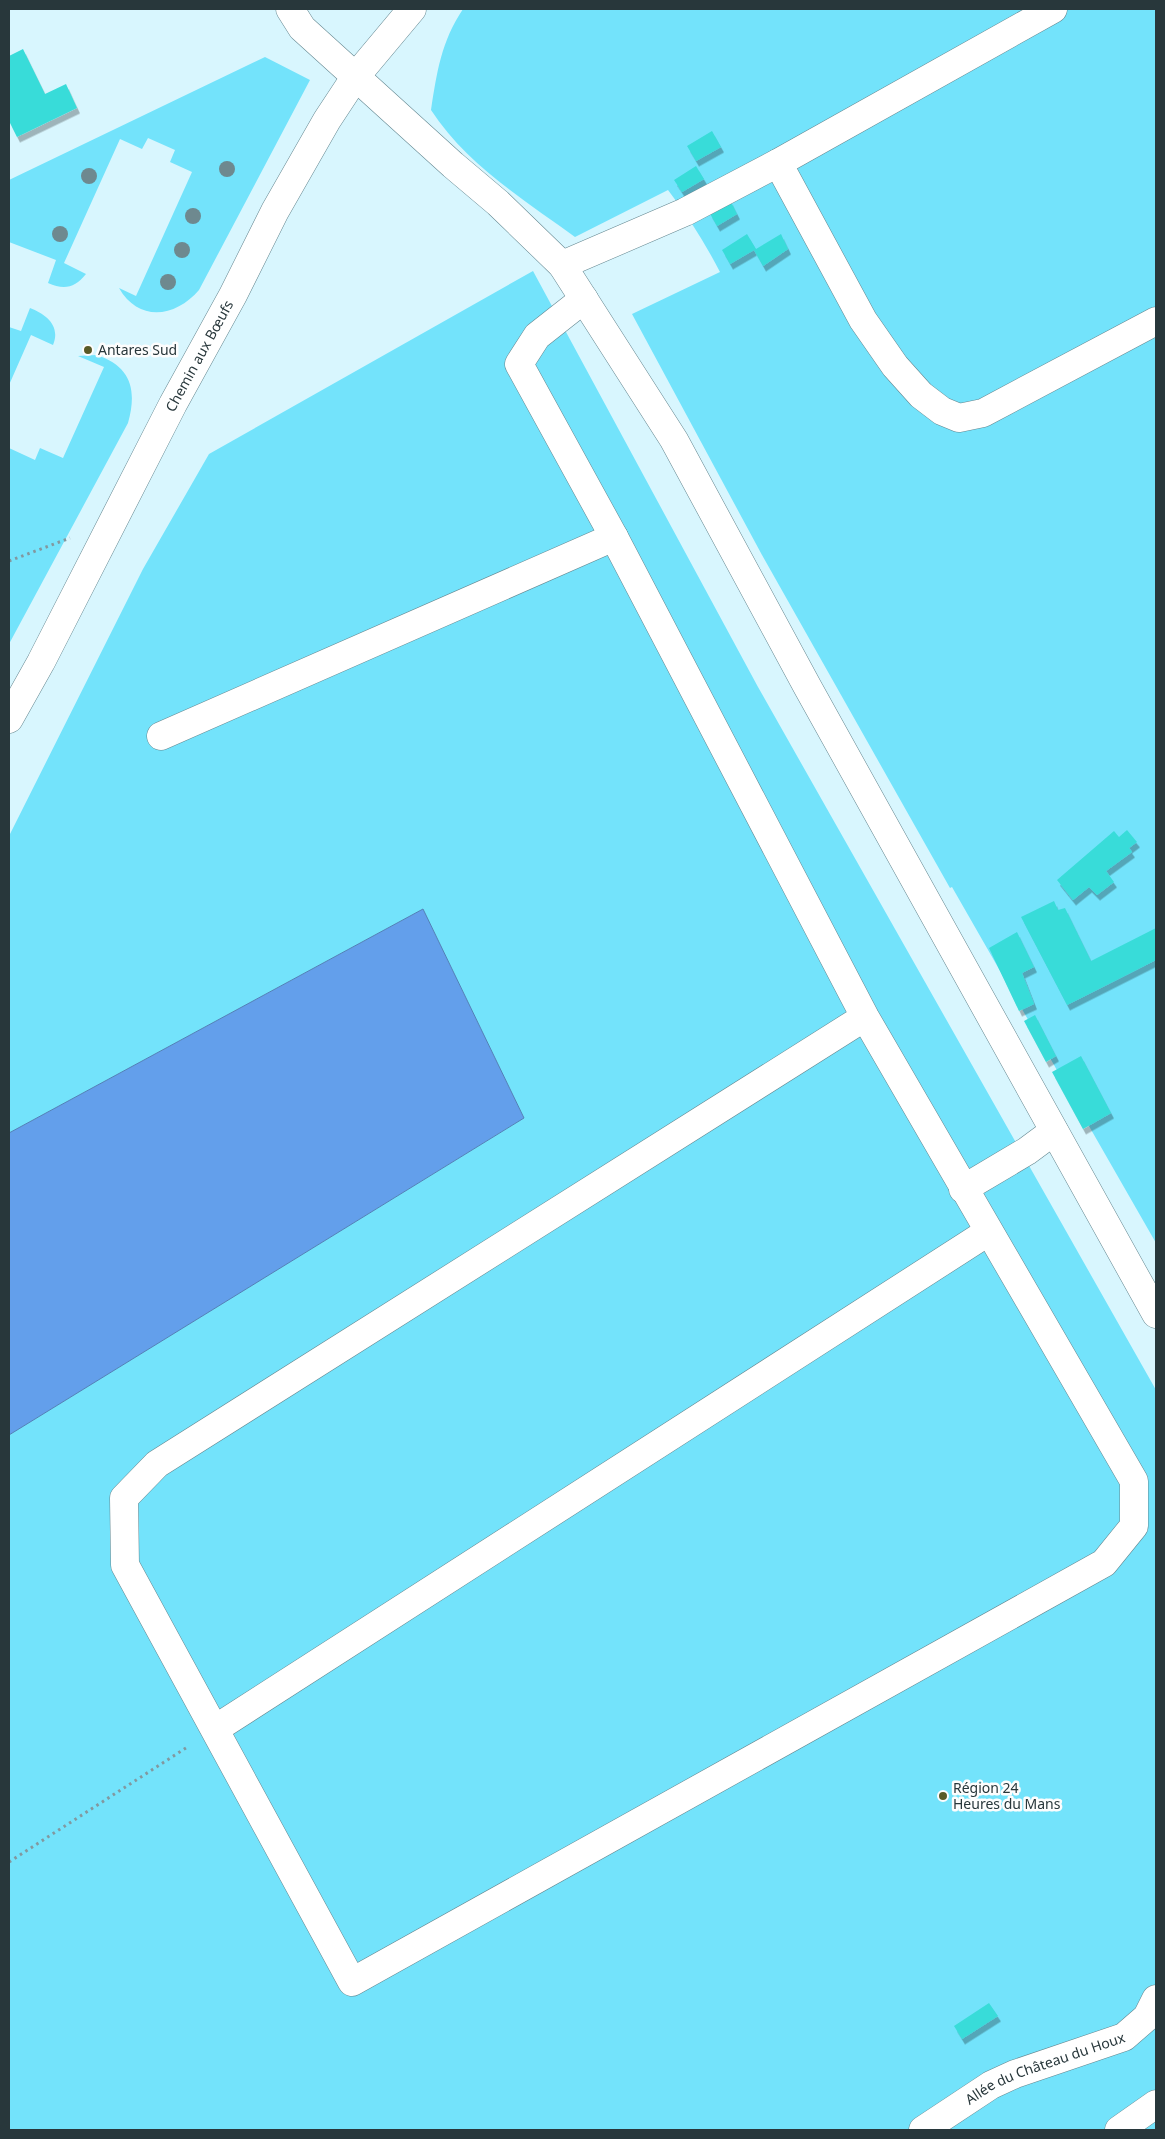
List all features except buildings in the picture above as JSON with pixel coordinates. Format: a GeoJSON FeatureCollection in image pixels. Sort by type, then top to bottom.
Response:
{"type":"FeatureCollection","features":[{"type":"Feature","properties":{"kind":"street"},"geometry":{"type":"LineString","coordinates":[[290,9],[302,28],[453,165],[498,203],[562,265],[674,440],[807,686],[1156,1314]]}},
{"type":"Feature","properties":{"kind":"street","name":"Chemin aux Bœufs"},"geometry":{"type":"LineString","coordinates":[[9,718],[41,662],[275,211],[327,120],[356,76],[412,9]]}},
{"type":"Feature","properties":{"kind":"street"},"geometry":{"type":"LineString","coordinates":[[562,265],[685,212],[778,163],[1053,9]]}},
{"type":"Feature","properties":{"kind":"street"},"geometry":{"type":"LineString","coordinates":[[778,163],[863,320],[895,366],[921,395],[942,411],[959,418],[983,413],[1156,321]]}},
{"type":"Feature","properties":{"kind":"street"},"geometry":{"type":"LineString","coordinates":[[584,299],[538,336],[519,364],[614,537],[865,1017],[1134,1481],[1134,1526],[1104,1563],[352,1982],[216,1729],[125,1565],[124,1498],[157,1464],[865,1017]]}},
{"type":"Feature","properties":{"kind":"street"},"geometry":{"type":"LineString","coordinates":[[161,736],[614,537]]}},
{"type":"Feature","properties":{"kind":"street"},"geometry":{"type":"LineString","coordinates":[[963,1189],[1027,1152],[1054,1131]]}},
{"type":"Feature","properties":{"kind":"street"},"geometry":{"type":"LineString","coordinates":[[216,1729],[988,1232]]}},
{"type":"Feature","properties":{"kind":"street","name":"Allée du Château du Houx"},"geometry":{"type":"LineString","coordinates":[[923,2130],[992,2085],[1015,2074],[1124,2037],[1148,2017],[1156,1999]]}},
{"type":"Feature","properties":{"kind":"street"},"geometry":{"type":"LineString","coordinates":[[1119,2130],[1156,2104]]}},
{"type":"Feature","properties":{"kind":"path"},"geometry":{"type":"LineString","coordinates":[[9,561],[112,522]]}},
{"type":"Feature","properties":{"kind":"path"},"geometry":{"type":"LineString","coordinates":[[9,1862],[216,1729]]}},
{"type":"Feature","properties":{"kind":"shaded area"},"geometry":{"type":"Polygon","coordinates":[[[463,9],[1156,9],[1156,1243],[952,887],[950,888],[762,555],[632,314],[720,272],[689,220],[668,190],[575,237],[497,180],[461,147],[431,110],[438,70],[445,45],[463,9]]]}},
{"type":"Feature","properties":{"kind":"shaded area"},"geometry":{"type":"Polygon","coordinates":[[[265,57],[310,80],[199,290],[190,299],[180,306],[169,310],[147,311],[137,307],[127,299],[119,288],[136,296],[192,172],[170,162],[175,150],[148,138],[142,149],[120,139],[64,263],[86,274],[78,282],[64,287],[48,283],[56,260],[9,242],[9,180],[265,57]]]}},
{"type":"Feature","properties":{"kind":"shaded area"},"geometry":{"type":"Polygon","coordinates":[[[533,271],[758,687],[1156,1390],[1156,2130],[9,2130],[9,1435],[524,1118],[423,909],[9,1133],[9,836],[143,569],[209,454],[533,271]]]}},
{"type":"Feature","properties":{"kind":"shaded area"},"geometry":{"type":"Polygon","coordinates":[[[30,308],[46,317],[53,327],[55,338],[53,345],[31,335],[9,385],[9,327],[21,331],[30,308]]]}},
{"type":"Feature","properties":{"kind":"shaded area"},"geometry":{"type":"Polygon","coordinates":[[[96,355],[117,366],[129,381],[132,400],[128,423],[9,644],[9,448],[35,460],[40,448],[63,458],[104,367],[78,356],[96,355]]]}},
{"type":"Feature","properties":{"kind":"shaded area"},"geometry":{"type":"Polygon","coordinates":[[[423,909],[524,1118],[9,1435],[9,1133],[423,909]]]}},
{"type":"Feature","properties":{"kind":"place","name":"Antares Sud"},"geometry":{"type":"Point","coordinates":[88,350]}},
{"type":"Feature","properties":{"kind":"place","name":"Région 24 Heures du Mans"},"geometry":{"type":"Point","coordinates":[943,1796]}}]}
